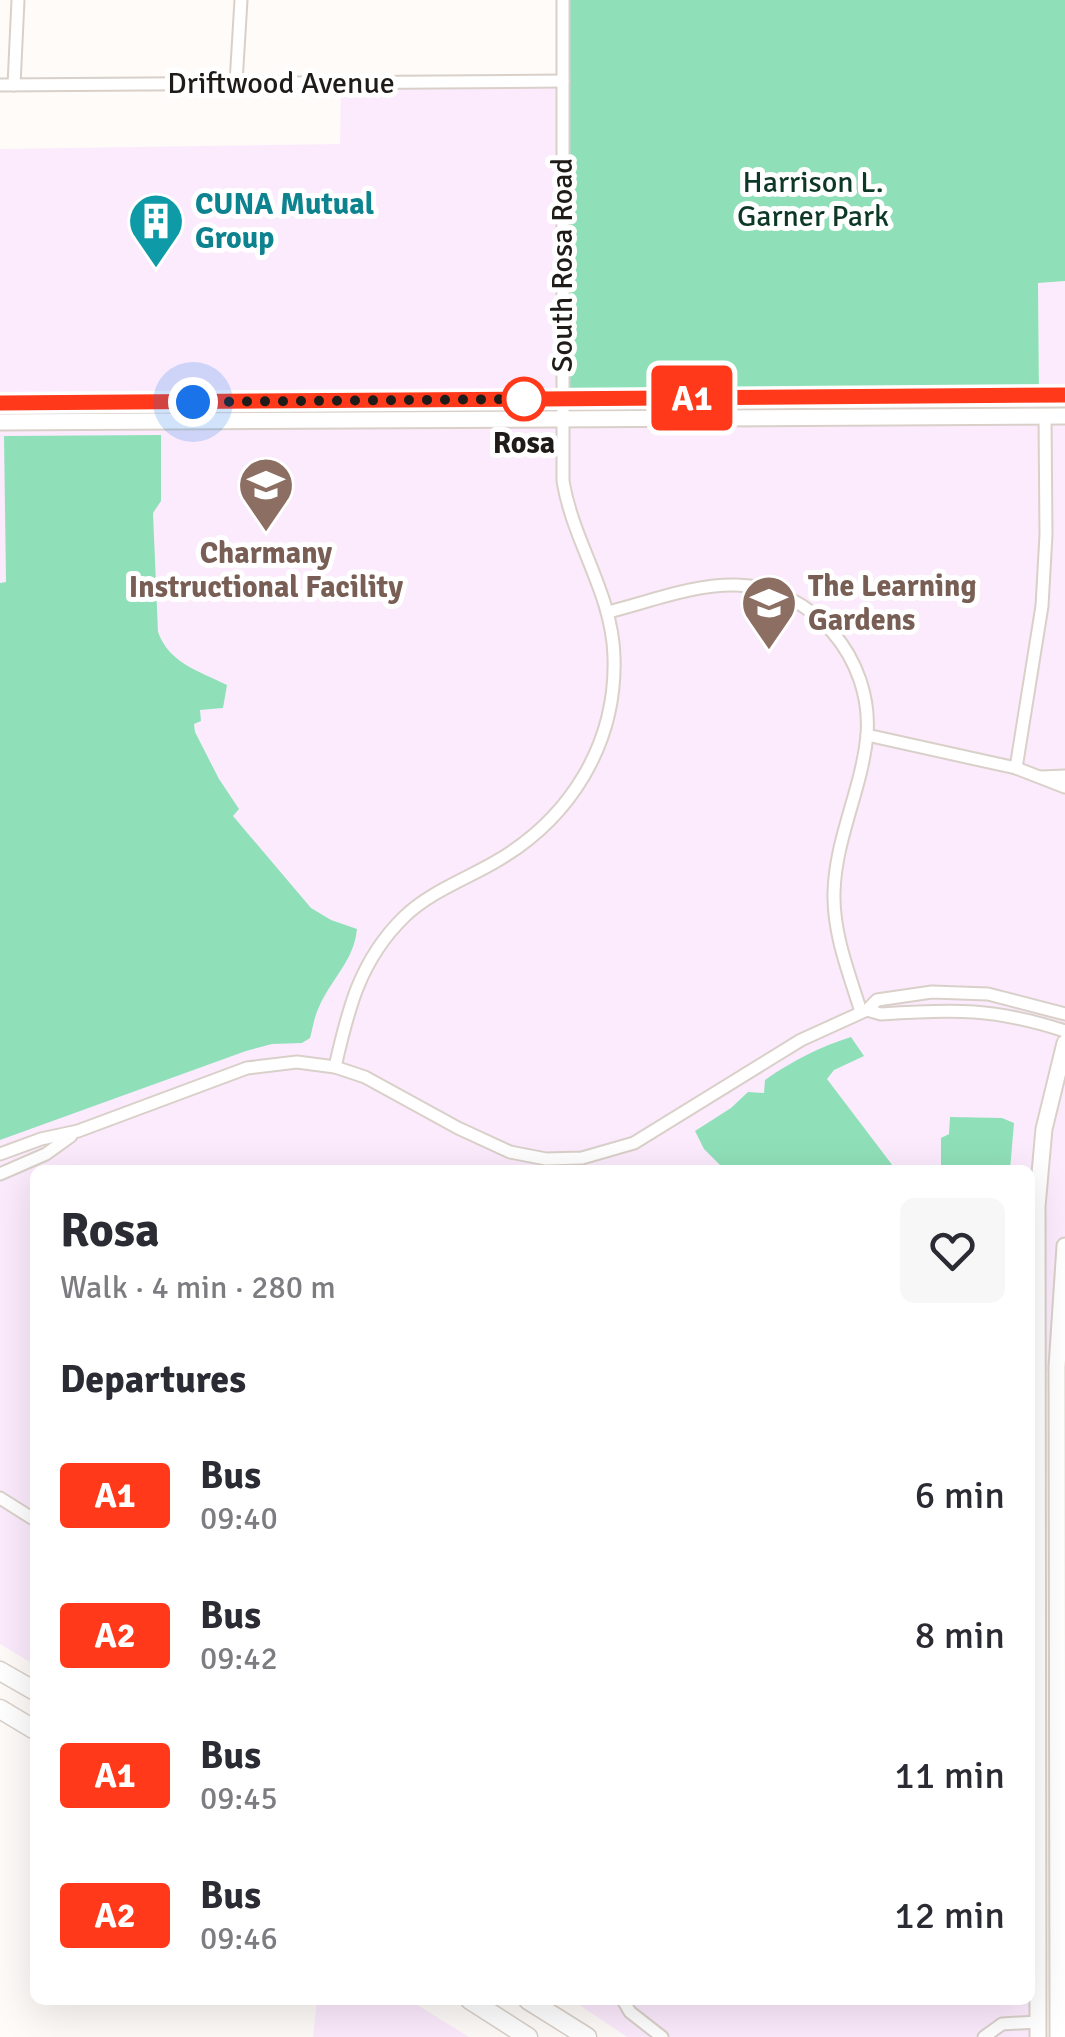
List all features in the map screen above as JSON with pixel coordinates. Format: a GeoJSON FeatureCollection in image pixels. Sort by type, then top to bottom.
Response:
{"type":"FeatureCollection","features":[{"type":"Feature","properties":{"kind":"highway"},"geometry":{"type":"LineString","coordinates":[[0,1670],[30,1688]]}},
{"type":"Feature","properties":{"kind":"highway"},"geometry":{"type":"LineString","coordinates":[[0,1709],[30,1727]]}},
{"type":"Feature","properties":{"kind":"highway"},"geometry":{"type":"LineString","coordinates":[[478,2005],[528,2037]]}},
{"type":"Feature","properties":{"kind":"highway"},"geometry":{"type":"LineString","coordinates":[[536,2005],[587,2037]]}},
{"type":"Feature","properties":{"kind":"main road"},"geometry":{"type":"LineString","coordinates":[[0,404],[1065,395]]}},
{"type":"Feature","properties":{"kind":"main road"},"geometry":{"type":"LineString","coordinates":[[0,422],[1065,416]]}},
{"type":"Feature","properties":{"kind":"main road"},"geometry":{"type":"LineString","coordinates":[[1035,1334],[1039,1168],[1050,1097],[1065,1043]]}},
{"type":"Feature","properties":{"kind":"main road"},"geometry":{"type":"LineString","coordinates":[[1058,2037],[1058,1644],[1065,1246]]}},
{"type":"Feature","properties":{"kind":"main road"},"geometry":{"type":"LineString","coordinates":[[1035,1453],[1035,1786]]}},
{"type":"Feature","properties":{"kind":"main road"},"geometry":{"type":"LineString","coordinates":[[1037,1608],[1058,1644]]}},
{"type":"Feature","properties":{"kind":"main road"},"geometry":{"type":"LineString","coordinates":[[1037,1641],[1058,1664]]}},
{"type":"Feature","properties":{"kind":"main road"},"geometry":{"type":"LineString","coordinates":[[1035,1902],[1038,2030]]}},
{"type":"Feature","properties":{"kind":"street"},"geometry":{"type":"LineString","coordinates":[[14,85],[18,0]]}},
{"type":"Feature","properties":{"kind":"street"},"geometry":{"type":"LineString","coordinates":[[236,83],[240,0]]}},
{"type":"Feature","properties":{"kind":"street","name":"South Rosa Road"},"geometry":{"type":"LineString","coordinates":[[336,1066],[348,1005],[357,982],[388,934],[406,914],[534,836],[563,807],[587,773],[603,738],[613,691],[614,656],[608,612],[566,498],[561,418],[563,0]]}},
{"type":"Feature","properties":{"kind":"street","name":"Driftwood Avenue"},"geometry":{"type":"LineString","coordinates":[[0,85],[562,82]]}},
{"type":"Feature","properties":{"kind":"street"},"geometry":{"type":"LineString","coordinates":[[1016,768],[1042,606],[1045,416]]}},
{"type":"Feature","properties":{"kind":"street"},"geometry":{"type":"LineString","coordinates":[[608,612],[720,586],[761,588],[786,597],[826,624],[850,656],[863,688],[867,735],[838,858],[834,893],[838,938],[864,1011]]}},
{"type":"Feature","properties":{"kind":"street"},"geometry":{"type":"LineString","coordinates":[[867,735],[1016,768],[1065,787]]}},
{"type":"Feature","properties":{"kind":"street"},"geometry":{"type":"LineString","coordinates":[[1041,777],[1065,776]]}},
{"type":"Feature","properties":{"kind":"street"},"geometry":{"type":"LineString","coordinates":[[0,1154],[78,1131],[247,1068],[280,1062],[336,1066],[510,1152],[546,1159],[582,1158],[634,1143],[801,1040],[864,1011],[877,1000],[956,992],[1010,998],[1065,1014]]}},
{"type":"Feature","properties":{"kind":"street"},"geometry":{"type":"LineString","coordinates":[[864,1011],[881,1014],[972,1010],[1001,1013],[1065,1031]]}},
{"type":"Feature","properties":{"kind":"street"},"geometry":{"type":"LineString","coordinates":[[0,1174],[46,1154],[78,1131]]}},
{"type":"Feature","properties":{"kind":"street"},"geometry":{"type":"LineString","coordinates":[[1035,1376],[1061,1375]]}},
{"type":"Feature","properties":{"kind":"street"},"geometry":{"type":"LineString","coordinates":[[0,1498],[30,1517]]}},
{"type":"Feature","properties":{"kind":"street"},"geometry":{"type":"LineString","coordinates":[[1035,1859],[1061,1858]]}},
{"type":"Feature","properties":{"kind":"street"},"geometry":{"type":"LineString","coordinates":[[626,2005],[662,2037]]}},
{"type":"Feature","properties":{"kind":"street"},"geometry":{"type":"LineString","coordinates":[[984,2037],[1002,2024],[1038,2030]]}},
{"type":"Feature","properties":{"kind":"shaded area"},"geometry":{"type":"Polygon","coordinates":[[[563,81],[561,398],[0,403],[0,149],[340,144],[341,82],[563,81]]]}},
{"type":"Feature","properties":{"kind":"shaded area"},"geometry":{"type":"Polygon","coordinates":[[[1065,281],[1065,395],[1039,396],[1038,282],[1065,281]]]}},
{"type":"Feature","properties":{"kind":"shaded area"},"geometry":{"type":"Polygon","coordinates":[[[1065,416],[1065,1367],[1035,1374],[1035,1165],[30,1165],[30,1662],[0,1644],[0,422],[1065,416]]]}},
{"type":"Feature","properties":{"kind":"shaded area"},"geometry":{"type":"Polygon","coordinates":[[[1037,1866],[1038,2037],[627,2037],[579,2005],[1035,2005],[1037,1866]]]}},
{"type":"Feature","properties":{"kind":"shaded area"},"geometry":{"type":"Polygon","coordinates":[[[316,2005],[417,2005],[469,2037],[313,2037],[316,2005]]]}},
{"type":"Feature","properties":{"kind":"green space","name":"Harrison L. Garner Park"},"geometry":{"type":"Polygon","coordinates":[[[563,0],[1065,0],[1065,281],[1038,283],[1039,396],[561,398],[563,0]]]}},
{"type":"Feature","properties":{"kind":"green space"},"geometry":{"type":"Polygon","coordinates":[[[161,435],[161,501],[153,513],[158,632],[177,659],[227,685],[223,708],[200,710],[201,721],[194,724],[195,732],[239,809],[233,816],[311,908],[357,929],[355,940],[319,1007],[310,1038],[302,1043],[272,1044],[246,1051],[0,1140],[0,583],[6,582],[4,436],[161,435]]]}},
{"type":"Feature","properties":{"kind":"green space"},"geometry":{"type":"Polygon","coordinates":[[[851,1037],[864,1056],[834,1070],[827,1079],[892,1165],[720,1165],[704,1149],[695,1131],[748,1092],[764,1093],[765,1080],[817,1050],[851,1037]]]}},
{"type":"Feature","properties":{"kind":"green space"},"geometry":{"type":"Polygon","coordinates":[[[950,1117],[1002,1118],[1014,1123],[1010,1165],[941,1165],[941,1138],[949,1134],[950,1117]]]}},
{"type":"Feature","properties":{"kind":"bus line","name":"A1"},"geometry":{"type":"LineString","coordinates":[[0,403],[1065,395]]}},
{"type":"Feature","properties":{"kind":"place","name":"CUNA Mutual Group"},"geometry":{"type":"Point","coordinates":[156,270]}},
{"type":"Feature","properties":{"kind":"place","name":"Rosa"},"geometry":{"type":"Point","coordinates":[524,399]}},
{"type":"Feature","properties":{"kind":"place","name":"Charmany Instructional Facility"},"geometry":{"type":"Point","coordinates":[266,534]}},
{"type":"Feature","properties":{"kind":"place","name":"The Learning Gardens"},"geometry":{"type":"Point","coordinates":[769,652]}},
{"type":"Feature","properties":{"kind":"route"},"geometry":{"type":"LineString","coordinates":[[193,402],[524,399]]}}]}
